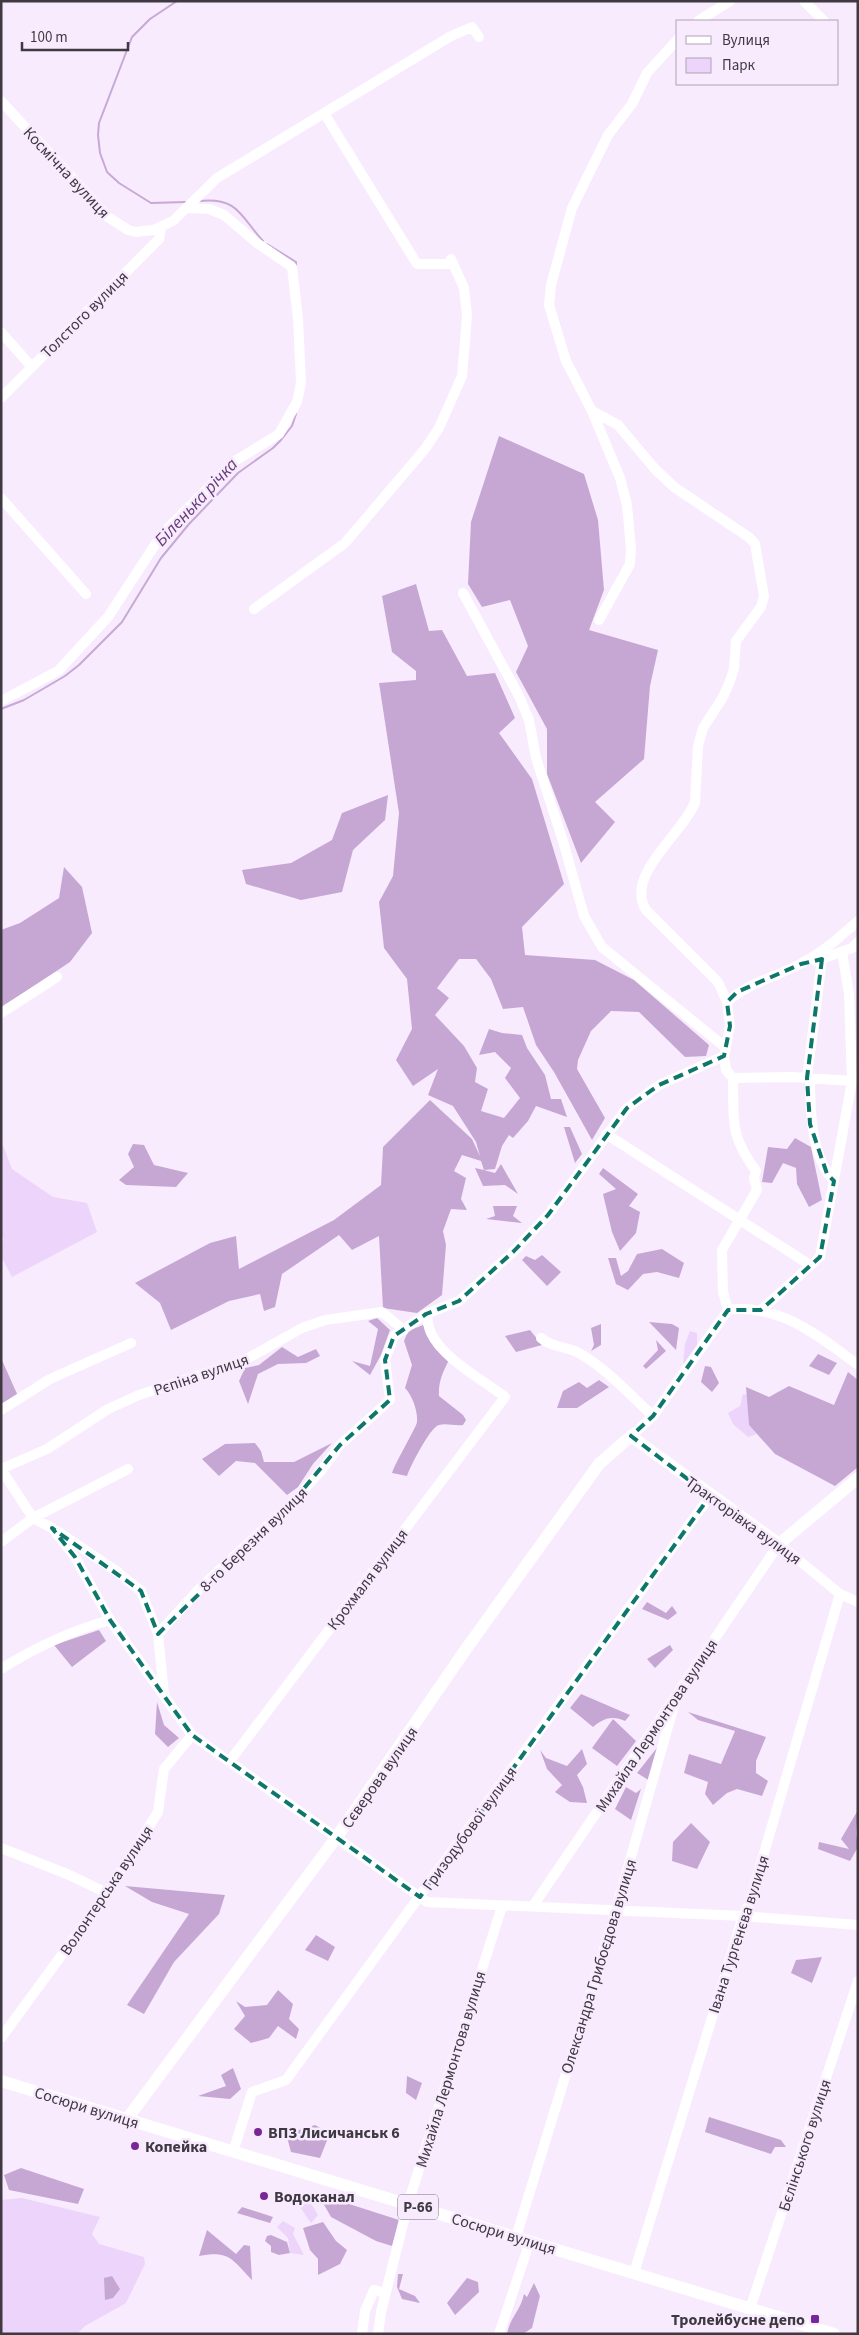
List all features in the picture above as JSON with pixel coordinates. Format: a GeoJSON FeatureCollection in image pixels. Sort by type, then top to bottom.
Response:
{"type":"FeatureCollection","features":[{"type":"Feature","properties":{"kind":"main road","name":"Тракторівка вулиця"},"geometry":{"type":"LineString","coordinates":[[630,1436],[710,1496],[779,1544]]}},
{"type":"Feature","properties":{"kind":"main road","name":"Сєверова вулиця"},"geometry":{"type":"LineString","coordinates":[[127,2119],[336,1838],[466,1649],[599,1464],[630,1436]]}},
{"type":"Feature","properties":{"kind":"main road"},"geometry":{"type":"LineString","coordinates":[[779,1544],[858,1478]]}},
{"type":"Feature","properties":{"kind":"main road","name":"Сосюри вулиця"},"geometry":{"type":"LineString","coordinates":[[1,2081],[834,2334]]}},
{"type":"Feature","properties":{"kind":"street"},"geometry":{"type":"LineString","coordinates":[[700,20],[730,1]]}},
{"type":"Feature","properties":{"kind":"street"},"geometry":{"type":"LineString","coordinates":[[804,1],[823,20]]}},
{"type":"Feature","properties":{"kind":"street","name":"Космічна вулиця"},"geometry":{"type":"LineString","coordinates":[[1,101],[108,217],[128,230],[136,232],[161,228],[173,221],[217,178],[468,27],[472,26],[479,36]]}},
{"type":"Feature","properties":{"kind":"street"},"geometry":{"type":"LineString","coordinates":[[599,620],[630,564],[631,548],[627,505],[620,478],[592,411],[566,361],[549,304],[551,285],[572,208],[608,135],[632,104],[647,73],[676,41]]}},
{"type":"Feature","properties":{"kind":"street"},"geometry":{"type":"LineString","coordinates":[[254,609],[345,543],[425,449],[438,428],[462,376],[467,315],[464,288],[452,262],[417,264],[324,113]]}},
{"type":"Feature","properties":{"kind":"street"},"geometry":{"type":"LineString","coordinates":[[3,697],[58,671],[108,618],[162,534],[235,461],[279,434],[297,402],[301,383],[298,319],[292,267],[257,243],[224,215],[209,209],[190,206]]}},
{"type":"Feature","properties":{"kind":"street","name":"Толстого вулиця"},"geometry":{"type":"LineString","coordinates":[[1,398],[160,239],[161,228]]}},
{"type":"Feature","properties":{"kind":"street"},"geometry":{"type":"LineString","coordinates":[[1,332],[31,366]]}},
{"type":"Feature","properties":{"kind":"street"},"geometry":{"type":"LineString","coordinates":[[592,411],[618,425],[674,487],[700,506],[742,531],[755,544],[763,586],[764,596],[761,607],[736,641],[734,669],[730,681],[723,697],[703,728],[698,746],[695,802],[692,810],[662,848],[640,890],[640,898],[646,910],[718,982],[727,1002],[730,1026],[725,1052],[726,1070],[733,1078],[734,1130],[738,1144],[756,1171],[754,1178],[757,1190],[722,1250],[723,1292],[728,1310]]}},
{"type":"Feature","properties":{"kind":"street"},"geometry":{"type":"LineString","coordinates":[[1,498],[86,594]]}},
{"type":"Feature","properties":{"kind":"street"},"geometry":{"type":"LineString","coordinates":[[463,593],[519,696],[529,720],[536,758],[563,841],[584,916],[602,947],[725,1052]]}},
{"type":"Feature","properties":{"kind":"street"},"geometry":{"type":"LineString","coordinates":[[727,1002],[737,992],[756,982],[801,964],[833,944],[858,921]]}},
{"type":"Feature","properties":{"kind":"street"},"geometry":{"type":"LineString","coordinates":[[801,964],[822,960],[852,948],[858,942]]}},
{"type":"Feature","properties":{"kind":"street"},"geometry":{"type":"LineString","coordinates":[[761,1310],[820,1257],[852,1081],[849,994],[842,952]]}},
{"type":"Feature","properties":{"kind":"street"},"geometry":{"type":"LineString","coordinates":[[822,960],[809,1079],[810,1124],[827,1174],[834,1181]]}},
{"type":"Feature","properties":{"kind":"street"},"geometry":{"type":"LineString","coordinates":[[1,1013],[57,976]]}},
{"type":"Feature","properties":{"kind":"street"},"geometry":{"type":"LineString","coordinates":[[404,1330],[426,1314],[459,1301],[514,1251],[548,1215],[627,1108],[659,1085],[725,1052]]}},
{"type":"Feature","properties":{"kind":"street"},"geometry":{"type":"LineString","coordinates":[[733,1078],[852,1081]]}},
{"type":"Feature","properties":{"kind":"street"},"geometry":{"type":"LineString","coordinates":[[606,1134],[810,1265]]}},
{"type":"Feature","properties":{"kind":"street"},"geometry":{"type":"LineString","coordinates":[[728,1310],[761,1310],[784,1316],[821,1338],[858,1365]]}},
{"type":"Feature","properties":{"kind":"street"},"geometry":{"type":"LineString","coordinates":[[630,1436],[653,1416],[728,1310]]}},
{"type":"Feature","properties":{"kind":"street","name":"Рєпіна вулиця"},"geometry":{"type":"LineString","coordinates":[[1,1469],[47,1449],[108,1409],[139,1395],[245,1360],[302,1328],[325,1320],[382,1312],[404,1330]]}},
{"type":"Feature","properties":{"kind":"street","name":"Крохмаля вулиця"},"geometry":{"type":"LineString","coordinates":[[229,1762],[505,1397],[461,1366],[444,1350],[431,1334],[426,1314]]}},
{"type":"Feature","properties":{"kind":"street","name":"8-го Березня вулиця"},"geometry":{"type":"LineString","coordinates":[[158,1634],[202,1586],[291,1504],[320,1472],[340,1445],[390,1400],[385,1360],[394,1336],[404,1330]]}},
{"type":"Feature","properties":{"kind":"street"},"geometry":{"type":"LineString","coordinates":[[540,1338],[546,1343],[579,1353],[611,1378],[653,1416]]}},
{"type":"Feature","properties":{"kind":"street"},"geometry":{"type":"LineString","coordinates":[[1,1410],[50,1379],[131,1343]]}},
{"type":"Feature","properties":{"kind":"street"},"geometry":{"type":"LineString","coordinates":[[1,1469],[33,1518],[52,1528],[116,1571],[141,1591],[158,1634],[164,1695]]}},
{"type":"Feature","properties":{"kind":"street"},"geometry":{"type":"LineString","coordinates":[[1,1542],[33,1518],[128,1469]]}},
{"type":"Feature","properties":{"kind":"street","name":"Гризодубової вулиця"},"geometry":{"type":"LineString","coordinates":[[233,2152],[252,2092],[286,2080],[710,1496]]}},
{"type":"Feature","properties":{"kind":"street"},"geometry":{"type":"LineString","coordinates":[[52,1528],[75,1557],[110,1620],[192,1735],[428,1902],[616,1909],[858,1925]]}},
{"type":"Feature","properties":{"kind":"street","name":"Тракторівка вулиця"},"geometry":{"type":"LineString","coordinates":[[779,1544],[840,1594],[858,1602]]}},
{"type":"Feature","properties":{"kind":"street","name":"Михайла Лермонтова вулиця"},"geometry":{"type":"LineString","coordinates":[[533,1906],[779,1544]]}},
{"type":"Feature","properties":{"kind":"street","name":"Івана Тургенєва вулиця"},"geometry":{"type":"LineString","coordinates":[[634,2273],[742,1916],[749,1904],[840,1594]]}},
{"type":"Feature","properties":{"kind":"street"},"geometry":{"type":"LineString","coordinates":[[1,1668],[35,1648],[80,1628],[110,1620]]}},
{"type":"Feature","properties":{"kind":"street","name":"Олександра Грибоєдова вулиця"},"geometry":{"type":"LineString","coordinates":[[516,2237],[616,1909],[677,1695]]}},
{"type":"Feature","properties":{"kind":"street","name":"Волонтерська вулиця"},"geometry":{"type":"LineString","coordinates":[[1,2038],[107,1893],[158,1812],[164,1769],[192,1735]]}},
{"type":"Feature","properties":{"kind":"street"},"geometry":{"type":"LineString","coordinates":[[1,1848],[67,1874],[107,1893]]}},
{"type":"Feature","properties":{"kind":"street","name":"Михайла Лермонтова вулиця"},"geometry":{"type":"LineString","coordinates":[[378,2334],[408,2204],[502,1906]]}},
{"type":"Feature","properties":{"kind":"street","name":"Бєлінського вулиця"},"geometry":{"type":"LineString","coordinates":[[750,2309],[858,1981]]}},
{"type":"Feature","properties":{"kind":"street"},"geometry":{"type":"LineString","coordinates":[[499,2334],[530,2241]]}},
{"type":"Feature","properties":{"kind":"street"},"geometry":{"type":"LineString","coordinates":[[362,2334],[365,2311],[374,2290],[386,2293]]}},
{"type":"Feature","properties":{"kind":"highlighted area"},"geometry":{"type":"Polygon","coordinates":[[[822,959],[807,1078],[810,1124],[827,1174],[834,1181],[820,1257],[761,1310],[728,1310],[653,1416],[631,1436],[710,1496],[420,1897],[192,1735],[110,1620],[75,1557],[52,1528],[141,1591],[158,1634],[291,1504],[340,1445],[390,1400],[385,1360],[394,1336],[426,1314],[459,1301],[514,1251],[548,1215],[627,1108],[659,1085],[724,1056],[730,1026],[727,1002],[737,992],[801,964],[822,959]]]}},
{"type":"Feature","properties":{"kind":"green space"},"geometry":{"type":"Polygon","coordinates":[[[1,1140],[12,1169],[53,1197],[87,1203],[97,1232],[12,1277],[1,1256],[1,1242],[4,1240],[1,1237],[1,1140]]]}},
{"type":"Feature","properties":{"kind":"green space"},"geometry":{"type":"Polygon","coordinates":[[[690,1331],[697,1333],[697,1346],[683,1365],[685,1344],[690,1331]]]}},
{"type":"Feature","properties":{"kind":"green space"},"geometry":{"type":"Polygon","coordinates":[[[743,1394],[747,1395],[749,1425],[757,1434],[748,1437],[733,1424],[728,1413],[740,1406],[743,1394]]]}},
{"type":"Feature","properties":{"kind":"green space"},"geometry":{"type":"Polygon","coordinates":[[[22,2198],[100,2217],[92,2234],[99,2244],[144,2257],[145,2264],[126,2303],[85,2326],[77,2334],[1,2334],[1,2200],[22,2198]]]}},
{"type":"Feature","properties":{"kind":"green space"},"geometry":{"type":"Polygon","coordinates":[[[309,2200],[318,2215],[311,2223],[300,2207],[309,2200]]]}},
{"type":"Feature","properties":{"kind":"green space"},"geometry":{"type":"Polygon","coordinates":[[[283,2221],[295,2228],[293,2234],[304,2255],[290,2253],[288,2238],[277,2227],[283,2221]]]}},
{"type":"Feature","properties":{"kind":"shaded area"},"geometry":{"type":"Polygon","coordinates":[[[499,436],[584,474],[598,520],[604,590],[589,630],[658,650],[650,686],[644,759],[595,802],[615,822],[581,863],[547,774],[547,729],[516,672],[528,646],[510,600],[482,607],[468,584],[471,522],[499,436]]]}},
{"type":"Feature","properties":{"kind":"shaded area"},"geometry":{"type":"Polygon","coordinates":[[[416,584],[429,631],[442,630],[467,676],[495,673],[515,718],[499,733],[532,779],[564,884],[522,927],[525,955],[595,960],[634,980],[709,1045],[706,1056],[685,1057],[639,1012],[611,1011],[591,1031],[578,1060],[577,1069],[605,1118],[592,1140],[554,1072],[536,1045],[523,1007],[503,1009],[491,979],[476,959],[459,959],[437,988],[449,998],[435,1015],[464,1046],[477,1068],[475,1082],[488,1089],[481,1111],[504,1118],[520,1098],[505,1078],[511,1068],[495,1052],[479,1055],[489,1029],[502,1033],[522,1035],[527,1048],[545,1075],[551,1099],[561,1099],[567,1117],[536,1106],[528,1121],[513,1138],[509,1135],[502,1146],[495,1169],[484,1170],[481,1161],[462,1155],[454,1171],[466,1178],[461,1199],[467,1210],[451,1209],[443,1231],[446,1245],[442,1295],[417,1313],[383,1308],[379,1236],[352,1250],[339,1235],[282,1274],[275,1307],[264,1311],[260,1294],[229,1301],[171,1330],[160,1303],[135,1283],[210,1243],[236,1236],[239,1269],[334,1220],[381,1185],[383,1147],[430,1100],[472,1139],[480,1156],[476,1142],[453,1106],[428,1095],[438,1069],[413,1086],[396,1060],[412,1029],[407,979],[384,948],[379,902],[393,876],[399,813],[379,683],[416,680],[416,671],[392,652],[382,596],[416,584]]]}},
{"type":"Feature","properties":{"kind":"shaded area"},"geometry":{"type":"Polygon","coordinates":[[[388,795],[385,820],[353,850],[342,892],[301,900],[246,884],[242,870],[291,863],[332,840],[342,813],[388,795]]]}},
{"type":"Feature","properties":{"kind":"shaded area"},"geometry":{"type":"Polygon","coordinates":[[[64,867],[82,887],[92,933],[70,962],[1,1008],[1,930],[20,923],[59,898],[64,867]]]}},
{"type":"Feature","properties":{"kind":"shaded area"},"geometry":{"type":"Polygon","coordinates":[[[564,1127],[570,1127],[582,1154],[575,1163],[564,1127]]]}},
{"type":"Feature","properties":{"kind":"shaded area"},"geometry":{"type":"Polygon","coordinates":[[[795,1138],[811,1147],[822,1200],[809,1207],[797,1184],[796,1168],[783,1163],[772,1183],[762,1182],[768,1147],[787,1149],[795,1138]]]}},
{"type":"Feature","properties":{"kind":"shaded area"},"geometry":{"type":"Polygon","coordinates":[[[133,1144],[144,1145],[154,1165],[188,1173],[176,1187],[126,1185],[119,1180],[134,1167],[128,1154],[133,1144]]]}},
{"type":"Feature","properties":{"kind":"shaded area"},"geometry":{"type":"Polygon","coordinates":[[[501,1164],[518,1194],[505,1185],[483,1186],[475,1168],[495,1173],[501,1164]]]}},
{"type":"Feature","properties":{"kind":"shaded area"},"geometry":{"type":"Polygon","coordinates":[[[603,1168],[638,1194],[629,1206],[640,1212],[636,1233],[620,1251],[612,1232],[603,1194],[616,1189],[599,1174],[603,1168]]]}},
{"type":"Feature","properties":{"kind":"shaded area"},"geometry":{"type":"Polygon","coordinates":[[[493,1206],[517,1206],[513,1216],[522,1223],[486,1219],[495,1216],[493,1206]]]}},
{"type":"Feature","properties":{"kind":"shaded area"},"geometry":{"type":"Polygon","coordinates":[[[662,1249],[684,1263],[679,1278],[657,1272],[643,1274],[628,1290],[616,1284],[608,1258],[616,1258],[621,1276],[628,1271],[637,1254],[662,1249]]]}},
{"type":"Feature","properties":{"kind":"shaded area"},"geometry":{"type":"Polygon","coordinates":[[[542,1255],[561,1272],[547,1286],[522,1260],[526,1256],[535,1260],[542,1255]]]}},
{"type":"Feature","properties":{"kind":"shaded area"},"geometry":{"type":"Polygon","coordinates":[[[377,1318],[390,1330],[381,1355],[370,1375],[352,1361],[370,1366],[378,1329],[368,1321],[377,1318]]]}},
{"type":"Feature","properties":{"kind":"shaded area"},"geometry":{"type":"Polygon","coordinates":[[[649,1322],[672,1324],[679,1328],[676,1350],[649,1322]]]}},
{"type":"Feature","properties":{"kind":"shaded area"},"geometry":{"type":"Polygon","coordinates":[[[601,1324],[601,1345],[591,1351],[594,1345],[591,1328],[601,1324]]]}},
{"type":"Feature","properties":{"kind":"shaded area"},"geometry":{"type":"Polygon","coordinates":[[[423,1325],[434,1347],[449,1360],[440,1382],[439,1396],[463,1415],[466,1420],[463,1425],[442,1424],[435,1427],[421,1448],[407,1476],[392,1473],[417,1422],[414,1404],[405,1388],[412,1365],[404,1341],[408,1331],[423,1325]]]}},
{"type":"Feature","properties":{"kind":"shaded area"},"geometry":{"type":"Polygon","coordinates":[[[530,1330],[542,1345],[516,1352],[505,1336],[530,1330]]]}},
{"type":"Feature","properties":{"kind":"shaded area"},"geometry":{"type":"Polygon","coordinates":[[[656,1340],[666,1351],[646,1369],[643,1366],[658,1350],[656,1340]]]}},
{"type":"Feature","properties":{"kind":"shaded area"},"geometry":{"type":"Polygon","coordinates":[[[282,1347],[298,1357],[316,1349],[320,1356],[306,1363],[278,1364],[258,1374],[248,1404],[239,1381],[245,1368],[259,1365],[282,1347]]]}},
{"type":"Feature","properties":{"kind":"shaded area"},"geometry":{"type":"Polygon","coordinates":[[[818,1354],[837,1363],[829,1375],[809,1366],[818,1354]]]}},
{"type":"Feature","properties":{"kind":"shaded area"},"geometry":{"type":"Polygon","coordinates":[[[1,1358],[18,1396],[1,1404],[1,1358]]]}},
{"type":"Feature","properties":{"kind":"shaded area"},"geometry":{"type":"Polygon","coordinates":[[[705,1366],[711,1367],[719,1383],[712,1392],[701,1382],[705,1366]]]}},
{"type":"Feature","properties":{"kind":"shaded area"},"geometry":{"type":"Polygon","coordinates":[[[848,1372],[858,1380],[858,1467],[835,1486],[775,1454],[749,1425],[746,1387],[769,1397],[789,1386],[834,1405],[848,1372]]]}},
{"type":"Feature","properties":{"kind":"shaded area"},"geometry":{"type":"Polygon","coordinates":[[[599,1380],[609,1387],[577,1408],[557,1408],[563,1391],[579,1382],[587,1388],[599,1380]]]}},
{"type":"Feature","properties":{"kind":"shaded area"},"geometry":{"type":"Polygon","coordinates":[[[255,1443],[261,1451],[264,1462],[294,1462],[332,1443],[313,1464],[298,1487],[287,1495],[255,1463],[236,1461],[219,1476],[202,1459],[225,1444],[255,1443]]]}},
{"type":"Feature","properties":{"kind":"shaded area"},"geometry":{"type":"Polygon","coordinates":[[[647,1602],[666,1613],[672,1606],[677,1613],[668,1620],[642,1609],[647,1602]]]}},
{"type":"Feature","properties":{"kind":"shaded area"},"geometry":{"type":"Polygon","coordinates":[[[99,1630],[106,1641],[72,1667],[54,1645],[99,1630]]]}},
{"type":"Feature","properties":{"kind":"shaded area"},"geometry":{"type":"Polygon","coordinates":[[[670,1645],[673,1650],[655,1668],[647,1659],[670,1645]]]}},
{"type":"Feature","properties":{"kind":"shaded area"},"geometry":{"type":"Polygon","coordinates":[[[581,1694],[630,1715],[625,1721],[608,1718],[593,1727],[570,1708],[581,1694]]]}},
{"type":"Feature","properties":{"kind":"shaded area"},"geometry":{"type":"Polygon","coordinates":[[[157,1702],[164,1725],[179,1738],[168,1747],[155,1734],[157,1702]]]}},
{"type":"Feature","properties":{"kind":"shaded area"},"geometry":{"type":"Polygon","coordinates":[[[688,1712],[766,1737],[756,1761],[756,1773],[768,1781],[762,1796],[737,1789],[727,1793],[713,1805],[705,1794],[708,1782],[684,1773],[689,1754],[721,1764],[735,1731],[698,1720],[688,1712]]]}},
{"type":"Feature","properties":{"kind":"shaded area"},"geometry":{"type":"Polygon","coordinates":[[[613,1719],[636,1741],[617,1766],[592,1748],[613,1719]]]}},
{"type":"Feature","properties":{"kind":"shaded area"},"geometry":{"type":"Polygon","coordinates":[[[660,1744],[650,1781],[637,1773],[660,1744]]]}},
{"type":"Feature","properties":{"kind":"shaded area"},"geometry":{"type":"Polygon","coordinates":[[[582,1749],[587,1764],[577,1775],[583,1787],[587,1803],[570,1802],[555,1792],[562,1785],[547,1769],[540,1750],[546,1758],[567,1766],[582,1749]]]}},
{"type":"Feature","properties":{"kind":"shaded area"},"geometry":{"type":"Polygon","coordinates":[[[626,1787],[636,1793],[641,1789],[631,1820],[615,1809],[626,1787]]]}},
{"type":"Feature","properties":{"kind":"shaded area"},"geometry":{"type":"Polygon","coordinates":[[[858,1810],[856,1834],[858,1847],[850,1861],[818,1849],[819,1842],[849,1849],[841,1839],[858,1810]]]}},
{"type":"Feature","properties":{"kind":"shaded area"},"geometry":{"type":"Polygon","coordinates":[[[691,1823],[710,1842],[697,1869],[672,1861],[673,1842],[691,1823]]]}},
{"type":"Feature","properties":{"kind":"shaded area"},"geometry":{"type":"Polygon","coordinates":[[[125,1886],[225,1895],[219,1914],[174,1962],[144,2014],[127,2005],[189,1914],[152,1902],[125,1886]]]}},
{"type":"Feature","properties":{"kind":"shaded area"},"geometry":{"type":"Polygon","coordinates":[[[316,1935],[335,1947],[328,1961],[305,1950],[316,1935]]]}},
{"type":"Feature","properties":{"kind":"shaded area"},"geometry":{"type":"Polygon","coordinates":[[[822,1957],[812,1983],[791,1973],[796,1960],[822,1957]]]}},
{"type":"Feature","properties":{"kind":"shaded area"},"geometry":{"type":"Polygon","coordinates":[[[278,1990],[293,2004],[289,2019],[299,2029],[296,2039],[278,2026],[269,2038],[251,2043],[234,2029],[245,2016],[236,2001],[245,2007],[267,2005],[278,1990]]]}},
{"type":"Feature","properties":{"kind":"shaded area"},"geometry":{"type":"Polygon","coordinates":[[[233,2068],[241,2089],[230,2099],[198,2096],[226,2086],[221,2075],[233,2068]]]}},
{"type":"Feature","properties":{"kind":"shaded area"},"geometry":{"type":"Polygon","coordinates":[[[407,2076],[422,2083],[416,2100],[406,2093],[407,2076]]]}},
{"type":"Feature","properties":{"kind":"shaded area"},"geometry":{"type":"Polygon","coordinates":[[[709,2117],[781,2140],[786,2147],[775,2147],[771,2154],[705,2132],[709,2117]]]}},
{"type":"Feature","properties":{"kind":"shaded area"},"geometry":{"type":"Polygon","coordinates":[[[315,2125],[330,2133],[320,2158],[291,2152],[285,2130],[299,2130],[315,2125]]]}},
{"type":"Feature","properties":{"kind":"shaded area"},"geometry":{"type":"Polygon","coordinates":[[[21,2168],[84,2189],[78,2204],[9,2190],[4,2175],[21,2168]]]}},
{"type":"Feature","properties":{"kind":"shaded area"},"geometry":{"type":"Polygon","coordinates":[[[318,2194],[399,2220],[392,2246],[376,2241],[331,2217],[318,2194]]]}},
{"type":"Feature","properties":{"kind":"shaded area"},"geometry":{"type":"Polygon","coordinates":[[[242,2207],[273,2217],[270,2223],[237,2213],[242,2207]]]}},
{"type":"Feature","properties":{"kind":"shaded area"},"geometry":{"type":"Polygon","coordinates":[[[323,2222],[336,2241],[347,2250],[340,2264],[318,2275],[318,2259],[310,2250],[303,2228],[323,2222]]]}},
{"type":"Feature","properties":{"kind":"shaded area"},"geometry":{"type":"Polygon","coordinates":[[[207,2230],[236,2254],[244,2245],[250,2246],[252,2280],[240,2267],[224,2255],[209,2254],[199,2256],[207,2230]]]}},
{"type":"Feature","properties":{"kind":"shaded area"},"geometry":{"type":"Polygon","coordinates":[[[271,2235],[287,2242],[290,2253],[279,2255],[271,2252],[271,2246],[265,2241],[267,2236],[271,2235]]]}},
{"type":"Feature","properties":{"kind":"shaded area"},"geometry":{"type":"Polygon","coordinates":[[[398,2274],[403,2274],[399,2289],[415,2296],[420,2303],[402,2299],[397,2287],[398,2274]]]}},
{"type":"Feature","properties":{"kind":"shaded area"},"geometry":{"type":"Polygon","coordinates":[[[112,2276],[120,2289],[113,2298],[105,2300],[104,2278],[112,2276]]]}},
{"type":"Feature","properties":{"kind":"shaded area"},"geometry":{"type":"Polygon","coordinates":[[[467,2278],[478,2282],[479,2292],[455,2315],[447,2303],[467,2278]]]}},
{"type":"Feature","properties":{"kind":"shaded area"},"geometry":{"type":"Polygon","coordinates":[[[534,2283],[540,2296],[532,2328],[523,2334],[507,2334],[524,2294],[527,2297],[534,2283]]]}},
{"type":"Feature","properties":{"kind":"waterway","name":"Біленька річка"},"geometry":{"type":"LineString","coordinates":[[177,1],[150,19],[132,37],[99,123],[98,135],[100,153],[107,172],[119,183],[151,203],[186,202]]}},
{"type":"Feature","properties":{"kind":"waterway","name":"Біленька річка"},"geometry":{"type":"LineString","coordinates":[[199,201],[223,202],[231,205],[243,216],[263,241]]}},
{"type":"Feature","properties":{"kind":"waterway","name":"Біленька річка"},"geometry":{"type":"LineString","coordinates":[[267,244],[296,262],[296,266]]}},
{"type":"Feature","properties":{"kind":"waterway","name":"Біленька річка"},"geometry":{"type":"LineString","coordinates":[[1,709],[24,700],[65,676],[79,665],[122,622],[161,558],[189,524],[238,473],[281,440],[292,426],[296,414]]}},
{"type":"Feature","properties":{"kind":"place","name":"ВПЗ Лисичанськ 6"},"geometry":{"type":"Point","coordinates":[258,2132]}},
{"type":"Feature","properties":{"kind":"place","name":"Копейка"},"geometry":{"type":"Point","coordinates":[135,2146]}},
{"type":"Feature","properties":{"kind":"place","name":"Водоканал"},"geometry":{"type":"Point","coordinates":[264,2196]}},
{"type":"Feature","properties":{"kind":"place","name":"Тролейбусне депо"},"geometry":{"type":"Point","coordinates":[815,2319]}}]}
